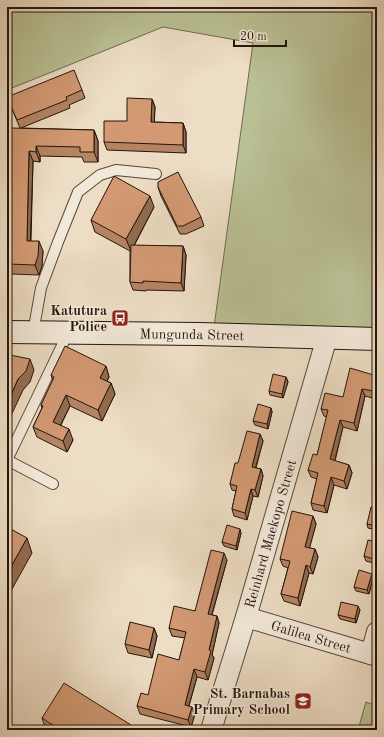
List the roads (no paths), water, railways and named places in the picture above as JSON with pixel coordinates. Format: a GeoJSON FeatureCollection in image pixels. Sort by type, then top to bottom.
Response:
{"type":"FeatureCollection","features":[{"type":"Feature","properties":{"kind":"street","name":"Mungunda Street"},"geometry":{"type":"LineString","coordinates":[[7,332],[199,334],[377,339]]}},
{"type":"Feature","properties":{"kind":"street","name":"Reinhard Maekopo Street"},"geometry":{"type":"LineString","coordinates":[[211,730],[246,617],[327,337]]}},
{"type":"Feature","properties":{"kind":"street","name":"Galilea Street"},"geometry":{"type":"LineString","coordinates":[[246,617],[374,655]]}},
{"type":"Feature","properties":{"kind":"street"},"geometry":{"type":"LineString","coordinates":[[374,655],[377,632]]}},
{"type":"Feature","properties":{"kind":"lane"},"geometry":{"type":"LineString","coordinates":[[33,333],[41,288],[78,192],[100,175],[116,170],[156,174]]}},
{"type":"Feature","properties":{"kind":"lane"},"geometry":{"type":"LineString","coordinates":[[53,484],[7,460],[68,333]]}},
{"type":"Feature","properties":{"kind":"place","name":"Katutura Police"},"geometry":{"type":"Point","coordinates":[120,318]}},
{"type":"Feature","properties":{"kind":"place","name":"St. Barnabas Primary School"},"geometry":{"type":"Point","coordinates":[303,701]}}]}
